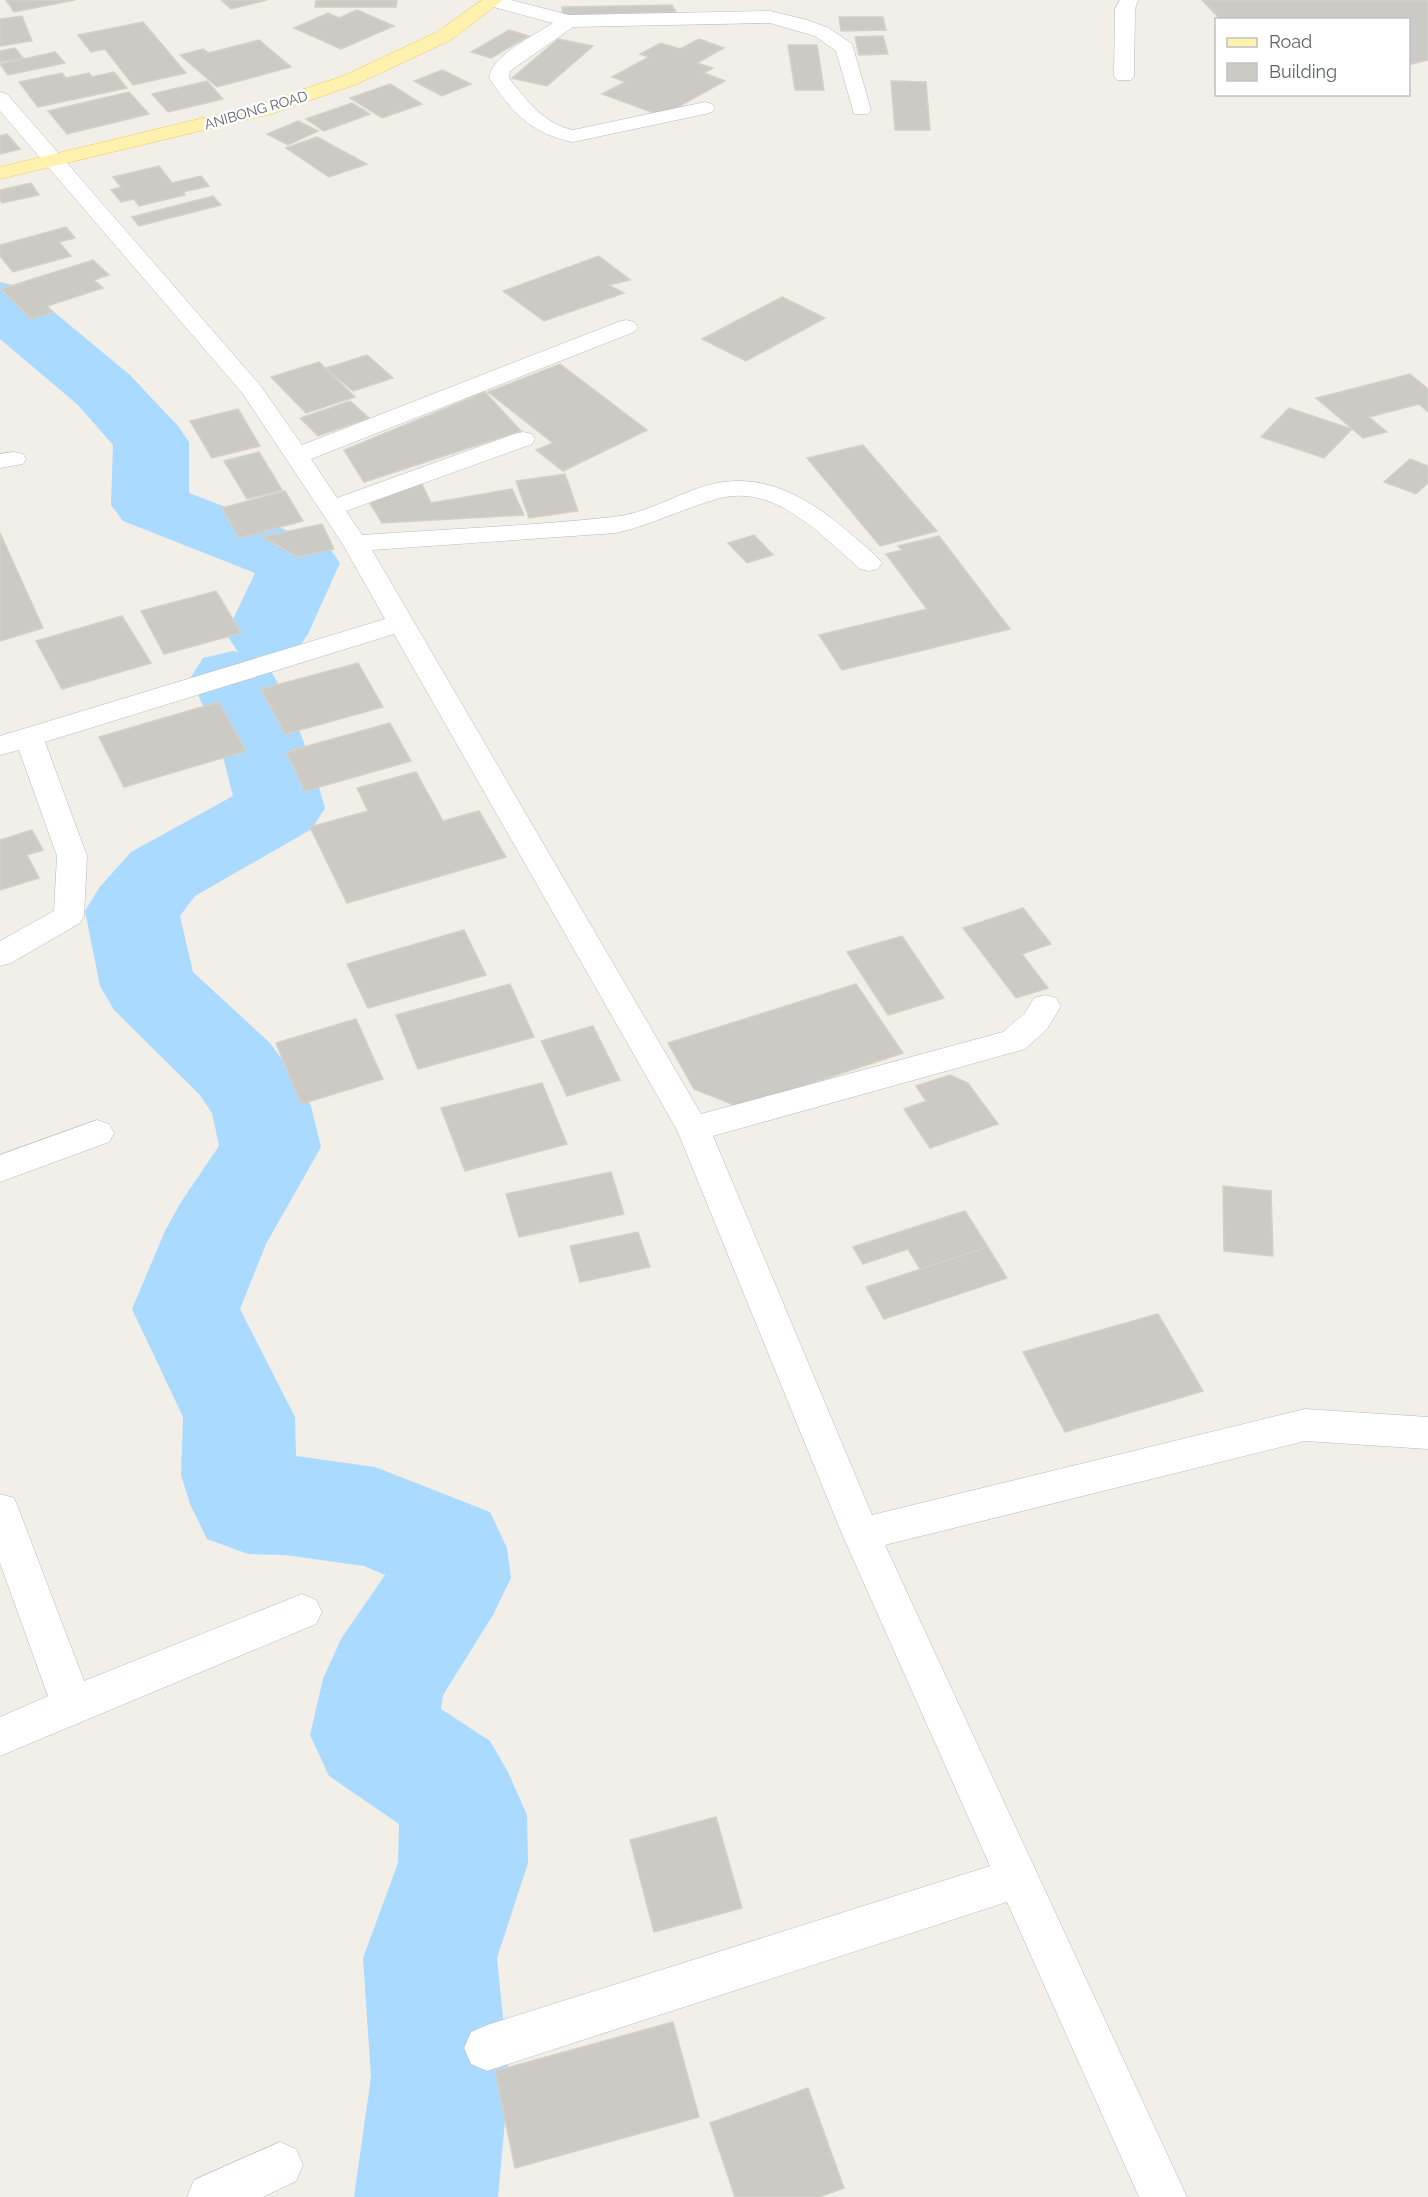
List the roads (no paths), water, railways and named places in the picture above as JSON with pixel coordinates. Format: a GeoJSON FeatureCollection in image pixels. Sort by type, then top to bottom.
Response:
{"type":"FeatureCollection","features":[{"type":"Feature","properties":{"kind":"main road","name":"ANIBONG ROAD"},"geometry":{"type":"LineString","coordinates":[[0,173],[264,110],[350,80],[444,36],[493,0]]}},
{"type":"Feature","properties":{"kind":"street"},"geometry":{"type":"LineString","coordinates":[[493,0],[569,21],[753,16],[800,24],[822,32],[846,48],[861,110]]}},
{"type":"Feature","properties":{"kind":"street"},"geometry":{"type":"LineString","coordinates":[[1124,76],[1125,9],[1129,0]]}},
{"type":"Feature","properties":{"kind":"street"},"geometry":{"type":"LineString","coordinates":[[569,21],[507,62],[500,70],[499,78],[526,113],[542,125],[564,135],[573,136],[705,108]]}},
{"type":"Feature","properties":{"kind":"street"},"geometry":{"type":"LineString","coordinates":[[0,98],[252,390],[356,543],[693,1129],[861,1534],[1163,2197]]}},
{"type":"Feature","properties":{"kind":"street"},"geometry":{"type":"LineString","coordinates":[[297,456],[626,327]]}},
{"type":"Feature","properties":{"kind":"street"},"geometry":{"type":"LineString","coordinates":[[332,508],[523,439]]}},
{"type":"Feature","properties":{"kind":"street"},"geometry":{"type":"LineString","coordinates":[[356,543],[616,525],[650,517],[715,491],[734,487],[760,490],[788,500],[820,521],[869,563]]}},
{"type":"Feature","properties":{"kind":"street"},"geometry":{"type":"LineString","coordinates":[[0,746],[400,623]]}},
{"type":"Feature","properties":{"kind":"street"},"geometry":{"type":"LineString","coordinates":[[0,955],[69,916],[72,856],[29,737]]}},
{"type":"Feature","properties":{"kind":"street"},"geometry":{"type":"LineString","coordinates":[[693,1129],[1014,1041],[1036,1021],[1045,1006]]}},
{"type":"Feature","properties":{"kind":"street"},"geometry":{"type":"LineString","coordinates":[[0,1169],[97,1133]]}},
{"type":"Feature","properties":{"kind":"street"},"geometry":{"type":"LineString","coordinates":[[861,1534],[1305,1425],[1428,1432]]}},
{"type":"Feature","properties":{"kind":"street"},"geometry":{"type":"LineString","coordinates":[[0,1510],[72,1705]]}},
{"type":"Feature","properties":{"kind":"street"},"geometry":{"type":"LineString","coordinates":[[0,1737],[72,1705],[302,1612]]}},
{"type":"Feature","properties":{"kind":"street"},"geometry":{"type":"LineString","coordinates":[[488,2048],[1017,1878]]}},
{"type":"Feature","properties":{"kind":"street"},"geometry":{"type":"LineString","coordinates":[[211,2197],[280,2165]]}},
{"type":"Feature","properties":{"kind":"waterway"},"geometry":{"type":"LineString","coordinates":[[0,303],[104,390],[151,442],[150,505],[300,563],[267,634]]}},
{"type":"Feature","properties":{"kind":"waterway"},"geometry":{"type":"LineString","coordinates":[[233,677],[266,753],[280,808],[163,874],[132,911],[148,986],[234,1068],[261,1106],[270,1147],[248,1186],[218,1231],[186,1309],[239,1417],[239,1475],[248,1504],[285,1505],[375,1517],[448,1548],[451,1578],[385,1679],[373,1735],[445,1783],[463,1815],[463,1863],[430,1958],[440,2077],[426,2197]]}}]}
